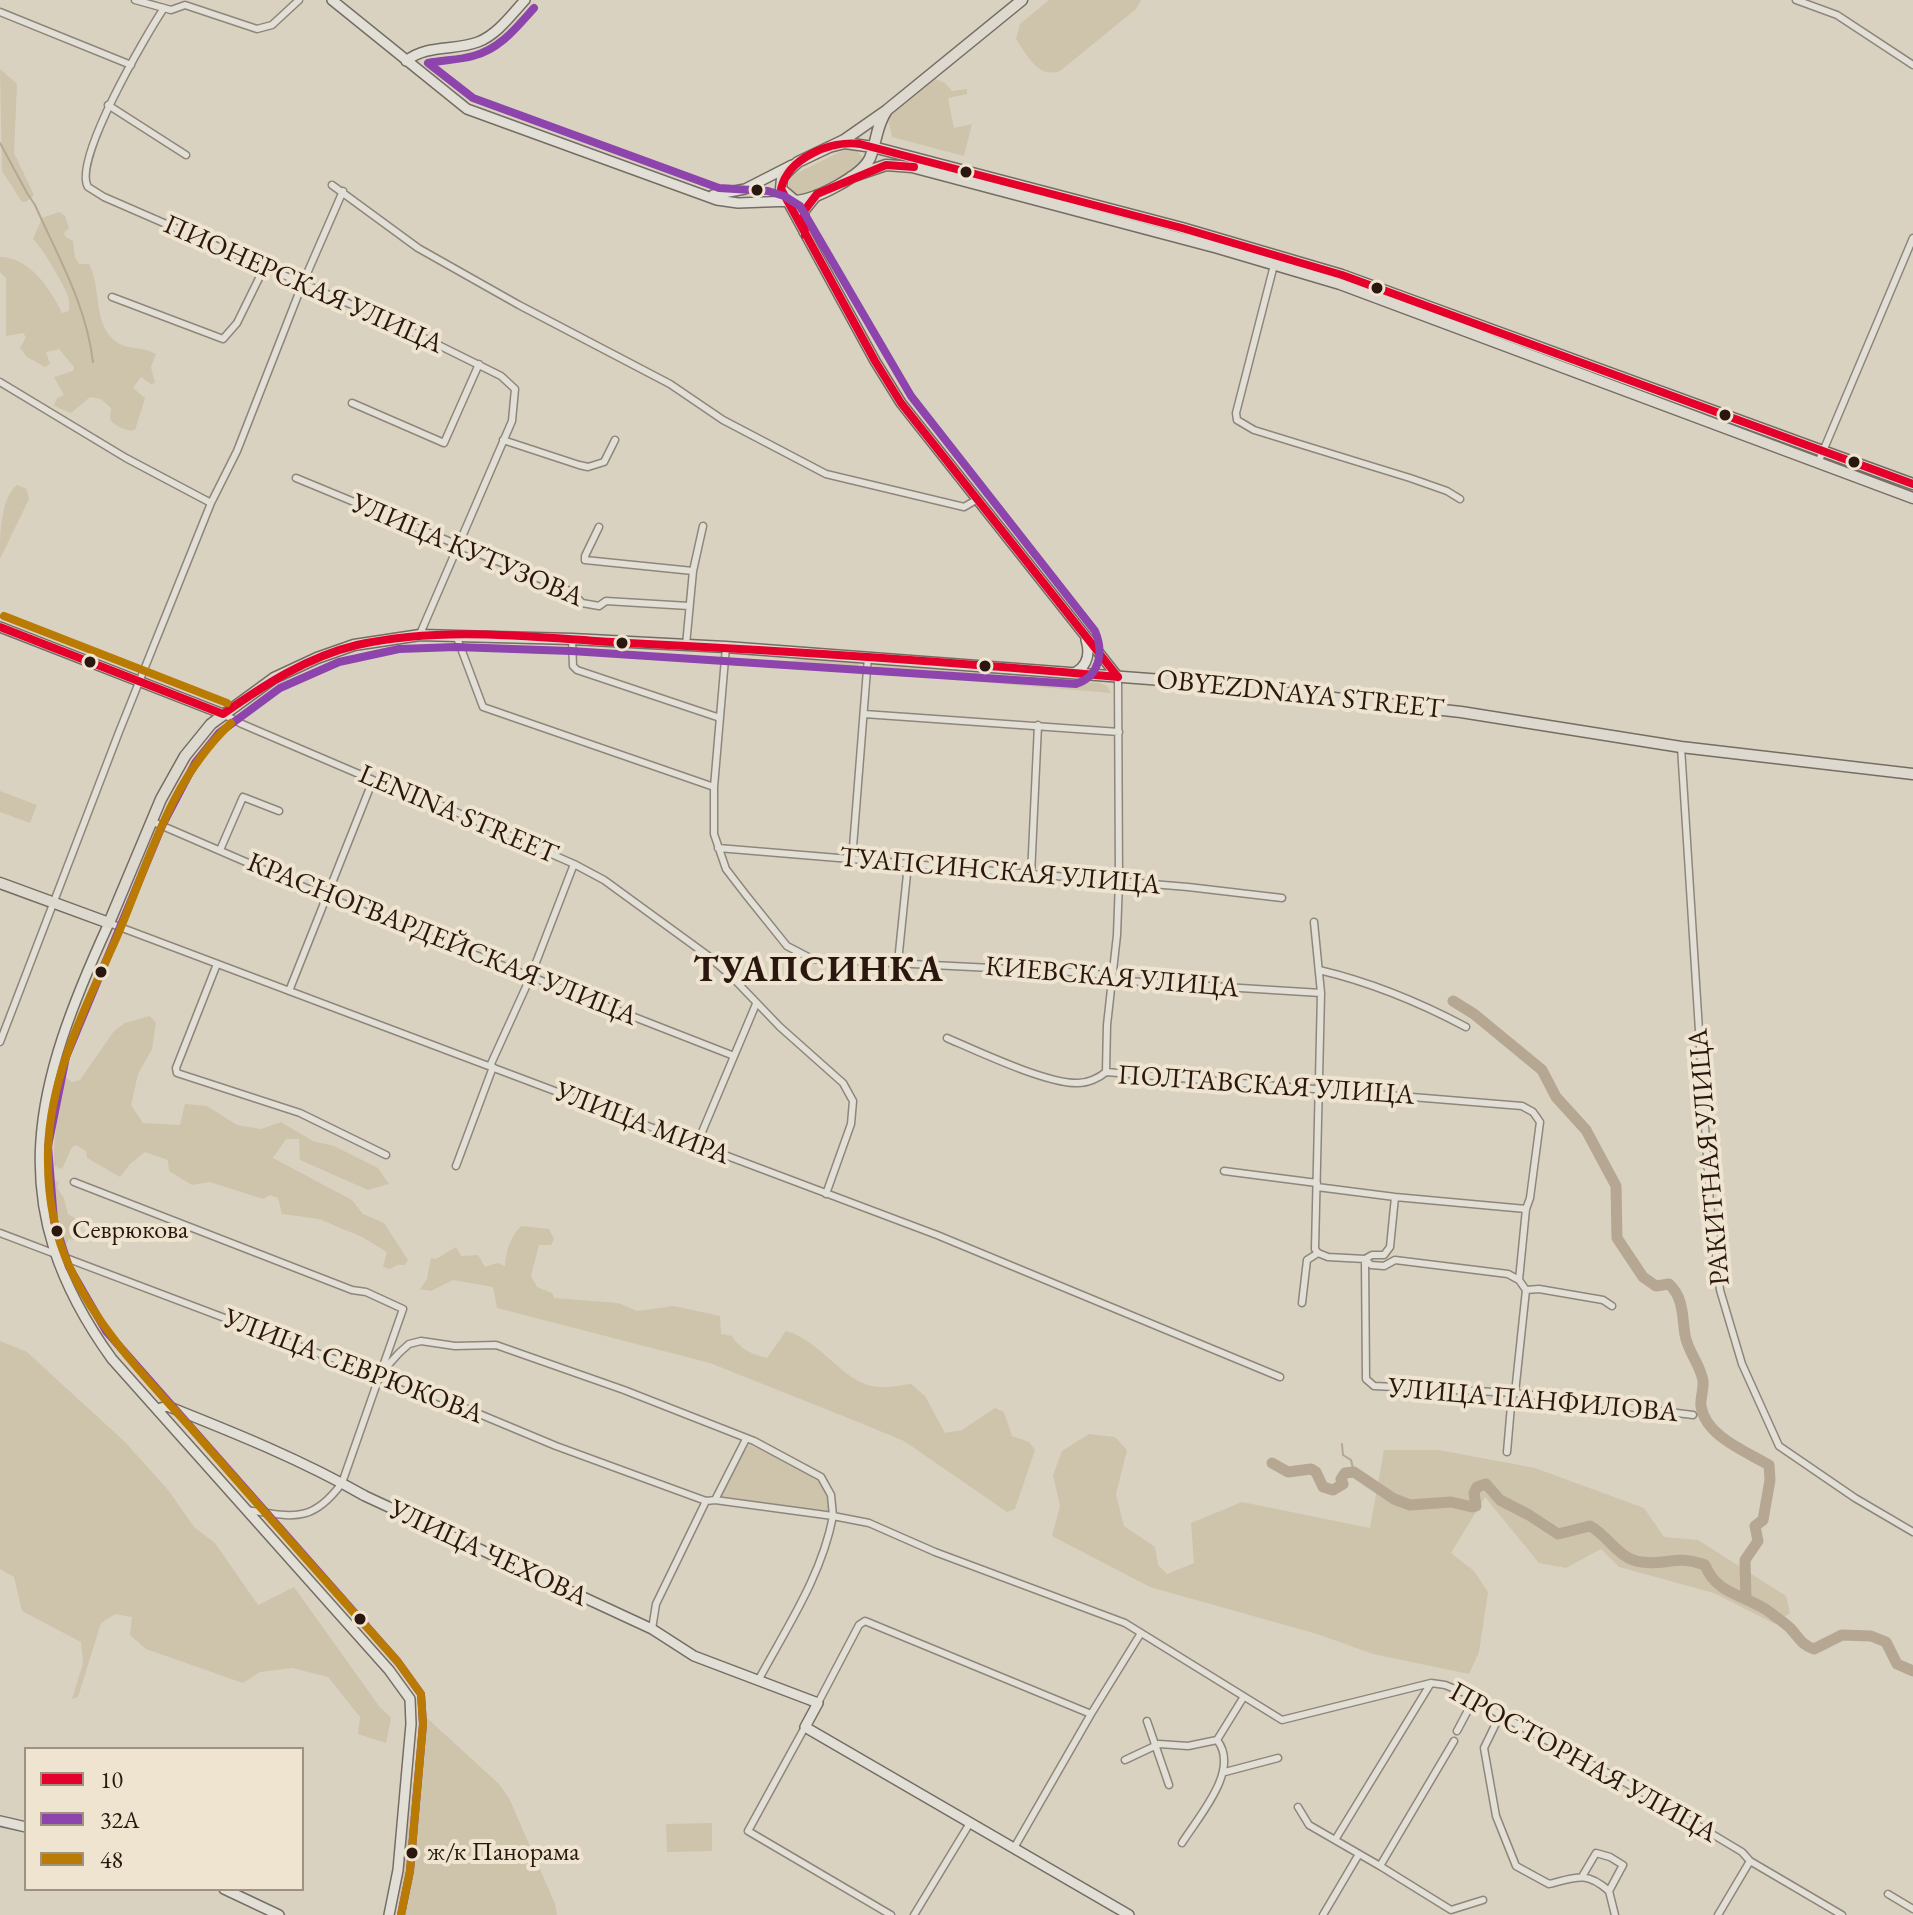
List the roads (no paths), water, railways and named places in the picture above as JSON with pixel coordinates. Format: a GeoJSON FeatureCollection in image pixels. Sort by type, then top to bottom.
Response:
{"type":"FeatureCollection","features":[{"type":"Feature","properties":{"kind":"main road"},"geometry":{"type":"LineString","coordinates":[[332,0],[467,109],[726,202],[791,201],[817,194],[851,177],[886,165],[912,167],[1340,284],[1913,498]]}},
{"type":"Feature","properties":{"kind":"main road"},"geometry":{"type":"LineString","coordinates":[[406,61],[417,52],[479,42],[496,31],[525,0]]}},
{"type":"Feature","properties":{"kind":"main road"},"geometry":{"type":"LineString","coordinates":[[702,194],[722,195],[738,191],[829,147],[887,110],[1022,0]]}},
{"type":"Feature","properties":{"kind":"main road"},"geometry":{"type":"LineString","coordinates":[[851,177],[870,160],[876,129],[887,110]]}},
{"type":"Feature","properties":{"kind":"main road"},"geometry":{"type":"LineString","coordinates":[[876,129],[878,142],[888,150]]}},
{"type":"Feature","properties":{"kind":"main road"},"geometry":{"type":"LineString","coordinates":[[829,147],[852,143],[888,150],[1182,228],[1342,275],[1913,484]]}},
{"type":"Feature","properties":{"kind":"main road"},"geometry":{"type":"LineString","coordinates":[[852,143],[864,153],[863,168]]}},
{"type":"Feature","properties":{"kind":"main road"},"geometry":{"type":"LineString","coordinates":[[798,162],[782,178],[781,189],[791,201],[796,220],[901,403],[1118,677]]}},
{"type":"Feature","properties":{"kind":"main road"},"geometry":{"type":"LineString","coordinates":[[805,235],[804,211],[817,194]]}},
{"type":"Feature","properties":{"kind":"main road"},"geometry":{"type":"LineString","coordinates":[[766,203],[780,207],[796,220]]}},
{"type":"Feature","properties":{"kind":"main road","name":"LENINA STREET"},"geometry":{"type":"LineString","coordinates":[[0,627],[223,714]]}},
{"type":"Feature","properties":{"kind":"main road","name":"OBYEZDNAYA STREET"},"geometry":{"type":"LineString","coordinates":[[109,923],[151,821],[185,756],[211,724],[274,678],[317,658],[373,641],[420,635],[726,647],[1204,683],[1461,712],[1681,747],[1913,774]]}},
{"type":"Feature","properties":{"kind":"main road"},"geometry":{"type":"LineString","coordinates":[[1076,672],[1086,660],[1089,649],[1086,638]]}},
{"type":"Feature","properties":{"kind":"main road","name":"УЛИЦА МИРА"},"geometry":{"type":"LineString","coordinates":[[0,883],[109,923]]}},
{"type":"Feature","properties":{"kind":"main road"},"geometry":{"type":"LineString","coordinates":[[109,923],[63,1031],[47,1080],[37,1136],[36,1169],[42,1224],[50,1252],[83,1319],[112,1359],[389,1670],[410,1699],[408,1768],[398,1870],[389,1915]]}},
{"type":"Feature","properties":{"kind":"main road","name":"УЛИЦА ЧЕХОВА"},"geometry":{"type":"LineString","coordinates":[[158,1409],[167,1406],[256,1441],[365,1496],[652,1629],[694,1656],[818,1703]]}},
{"type":"Feature","properties":{"kind":"main road"},"geometry":{"type":"LineString","coordinates":[[818,1703],[805,1727],[1129,1915]]}},
{"type":"Feature","properties":{"kind":"main road"},"geometry":{"type":"LineString","coordinates":[[0,1821],[24,1827]]}},
{"type":"Feature","properties":{"kind":"main road"},"geometry":{"type":"LineString","coordinates":[[228,1891],[279,1915]]}},
{"type":"Feature","properties":{"kind":"street"},"geometry":{"type":"LineString","coordinates":[[135,0],[171,10],[185,5],[257,29],[280,19],[299,0]]}},
{"type":"Feature","properties":{"kind":"street"},"geometry":{"type":"LineString","coordinates":[[1796,0],[1837,15],[1913,65]]}},
{"type":"Feature","properties":{"kind":"street"},"geometry":{"type":"LineString","coordinates":[[79,193],[87,186],[85,174],[108,105],[164,8]]}},
{"type":"Feature","properties":{"kind":"street"},"geometry":{"type":"LineString","coordinates":[[0,12],[131,65]]}},
{"type":"Feature","properties":{"kind":"street"},"geometry":{"type":"LineString","coordinates":[[108,105],[186,155]]}},
{"type":"Feature","properties":{"kind":"street"},"geometry":{"type":"LineString","coordinates":[[332,185],[418,248],[670,384],[723,420],[826,474],[964,507],[976,500]]}},
{"type":"Feature","properties":{"kind":"street","name":"ПИОНЕРСКАЯ УЛИЦА"},"geometry":{"type":"LineString","coordinates":[[87,186],[104,197],[396,324],[501,376],[515,389],[512,421],[503,440]]}},
{"type":"Feature","properties":{"kind":"street"},"geometry":{"type":"LineString","coordinates":[[0,1042],[211,503],[237,451],[302,285],[343,191]]}},
{"type":"Feature","properties":{"kind":"street"},"geometry":{"type":"LineString","coordinates":[[1818,463],[1913,238]]}},
{"type":"Feature","properties":{"kind":"street"},"geometry":{"type":"LineString","coordinates":[[1274,265],[1236,413],[1237,420],[1254,430],[1410,478],[1460,499]]}},
{"type":"Feature","properties":{"kind":"street"},"geometry":{"type":"LineString","coordinates":[[112,297],[223,339],[237,323],[264,268]]}},
{"type":"Feature","properties":{"kind":"street"},"geometry":{"type":"LineString","coordinates":[[352,403],[444,443],[479,364]]}},
{"type":"Feature","properties":{"kind":"street"},"geometry":{"type":"LineString","coordinates":[[0,382],[126,458],[211,503]]}},
{"type":"Feature","properties":{"kind":"street"},"geometry":{"type":"LineString","coordinates":[[420,635],[503,440],[588,467],[604,462],[615,440]]}},
{"type":"Feature","properties":{"kind":"street","name":"УЛИЦА КУТУЗОВА"},"geometry":{"type":"LineString","coordinates":[[296,478],[572,592],[582,603],[599,606],[606,601],[689,606]]}},
{"type":"Feature","properties":{"kind":"street"},"geometry":{"type":"LineString","coordinates":[[686,645],[693,571],[703,526]]}},
{"type":"Feature","properties":{"kind":"street"},"geometry":{"type":"LineString","coordinates":[[599,527],[585,560],[693,571]]}},
{"type":"Feature","properties":{"kind":"street"},"geometry":{"type":"LineString","coordinates":[[456,635],[483,707],[714,787]]}},
{"type":"Feature","properties":{"kind":"street"},"geometry":{"type":"LineString","coordinates":[[572,639],[573,666],[577,670],[720,718]]}},
{"type":"Feature","properties":{"kind":"street"},"geometry":{"type":"LineString","coordinates":[[718,848],[714,834],[714,787],[726,647]]}},
{"type":"Feature","properties":{"kind":"street"},"geometry":{"type":"LineString","coordinates":[[852,860],[868,657]]}},
{"type":"Feature","properties":{"kind":"street"},"geometry":{"type":"LineString","coordinates":[[1106,1072],[1119,881],[1118,677]]}},
{"type":"Feature","properties":{"kind":"street","name":"LENINA STREET"},"geometry":{"type":"LineString","coordinates":[[223,714],[574,864],[604,880],[707,955],[843,1083],[853,1101],[851,1124],[826,1194]]}},
{"type":"Feature","properties":{"kind":"street"},"geometry":{"type":"LineString","coordinates":[[864,714],[1119,732]]}},
{"type":"Feature","properties":{"kind":"street"},"geometry":{"type":"LineString","coordinates":[[1031,875],[1038,725]]}},
{"type":"Feature","properties":{"kind":"street","name":"РАКИТНАЯ УЛИЦА"},"geometry":{"type":"LineString","coordinates":[[1681,747],[1710,1204],[1720,1290],[1742,1364],[1779,1446],[1855,1498],[1913,1532]]}},
{"type":"Feature","properties":{"kind":"street"},"geometry":{"type":"LineString","coordinates":[[289,991],[373,780]]}},
{"type":"Feature","properties":{"kind":"street"},"geometry":{"type":"LineString","coordinates":[[220,850],[243,797],[279,811]]}},
{"type":"Feature","properties":{"kind":"street","name":"КРАСНОГВАРДЕЙСКАЯ УЛИЦА"},"geometry":{"type":"LineString","coordinates":[[151,821],[327,897],[734,1056]]}},
{"type":"Feature","properties":{"kind":"street","name":"ТУАПСИНСКАЯ УЛИЦА"},"geometry":{"type":"LineString","coordinates":[[718,848],[1119,881],[1282,898]]}},
{"type":"Feature","properties":{"kind":"street","name":"КИЕВСКАЯ УЛИЦА"},"geometry":{"type":"LineString","coordinates":[[718,848],[726,869],[787,946],[812,959],[1092,973],[1127,981],[1321,993]]}},
{"type":"Feature","properties":{"kind":"street"},"geometry":{"type":"LineString","coordinates":[[456,1166],[492,1067],[574,864]]}},
{"type":"Feature","properties":{"kind":"street"},"geometry":{"type":"LineString","coordinates":[[898,962],[908,864]]}},
{"type":"Feature","properties":{"kind":"street"},"geometry":{"type":"LineString","coordinates":[[1314,922],[1321,993],[1315,1249],[1328,1257],[1365,1259],[1372,1255],[1508,1274],[1519,1280],[1526,1290],[1507,1452]]}},
{"type":"Feature","properties":{"kind":"street","name":"УЛИЦА МИРА"},"geometry":{"type":"LineString","coordinates":[[109,923],[937,1235],[1280,1377]]}},
{"type":"Feature","properties":{"kind":"street"},"geometry":{"type":"LineString","coordinates":[[217,964],[176,1068],[179,1075],[300,1113],[386,1155]]}},
{"type":"Feature","properties":{"kind":"street"},"geometry":{"type":"LineString","coordinates":[[1319,970],[1385,990],[1466,1027]]}},
{"type":"Feature","properties":{"kind":"street"},"geometry":{"type":"LineString","coordinates":[[697,1144],[756,1004]]}},
{"type":"Feature","properties":{"kind":"street","name":"ПОЛТАВСКАЯ УЛИЦА"},"geometry":{"type":"LineString","coordinates":[[947,1038],[1017,1067],[1077,1083],[1098,1079],[1106,1072],[1522,1106],[1533,1112],[1540,1122],[1526,1209]]}},
{"type":"Feature","properties":{"kind":"street"},"geometry":{"type":"LineString","coordinates":[[1224,1171],[1395,1197],[1526,1209],[1519,1280]]}},
{"type":"Feature","properties":{"kind":"street"},"geometry":{"type":"LineString","coordinates":[[74,1182],[352,1290],[366,1292],[403,1309],[342,1483],[331,1498],[315,1510],[298,1517],[246,1510]]}},
{"type":"Feature","properties":{"kind":"street"},"geometry":{"type":"LineString","coordinates":[[1389,1259],[1395,1197]]}},
{"type":"Feature","properties":{"kind":"street","name":"УЛИЦА СЕВРЮКОВА"},"geometry":{"type":"LineString","coordinates":[[0,1233],[325,1356],[381,1373],[556,1446],[706,1501]]}},
{"type":"Feature","properties":{"kind":"street"},"geometry":{"type":"LineString","coordinates":[[1302,1303],[1307,1260],[1318,1253]]}},
{"type":"Feature","properties":{"kind":"street","name":"УЛИЦА ПАНФИЛОВА"},"geometry":{"type":"LineString","coordinates":[[1365,1259],[1366,1379],[1374,1386],[1513,1394],[1693,1415]]}},
{"type":"Feature","properties":{"kind":"street"},"geometry":{"type":"LineString","coordinates":[[1526,1290],[1539,1289],[1603,1300],[1612,1306]]}},
{"type":"Feature","properties":{"kind":"street"},"geometry":{"type":"LineString","coordinates":[[381,1373],[409,1344],[421,1341],[455,1346],[496,1345],[624,1390],[754,1441],[821,1477],[831,1495],[833,1516],[820,1559],[806,1592],[759,1679]]}},
{"type":"Feature","properties":{"kind":"street"},"geometry":{"type":"LineString","coordinates":[[715,1500],[746,1439]]}},
{"type":"Feature","properties":{"kind":"street"},"geometry":{"type":"LineString","coordinates":[[652,1629],[656,1604],[706,1501]]}},
{"type":"Feature","properties":{"kind":"street","name":"ПРОСТОРНАЯ УЛИЦА"},"geometry":{"type":"LineString","coordinates":[[706,1501],[869,1523],[935,1552],[1107,1614],[1282,1720],[1431,1683],[1445,1685],[1475,1697],[1500,1715],[1637,1789],[1842,1915]]}},
{"type":"Feature","properties":{"kind":"street"},"geometry":{"type":"LineString","coordinates":[[818,1703],[859,1625],[865,1621],[1091,1714]]}},
{"type":"Feature","properties":{"kind":"street"},"geometry":{"type":"LineString","coordinates":[[1014,1848],[1141,1633]]}},
{"type":"Feature","properties":{"kind":"street"},"geometry":{"type":"LineString","coordinates":[[1335,1840],[1431,1683]]}},
{"type":"Feature","properties":{"kind":"street"},"geometry":{"type":"LineString","coordinates":[[1457,1731],[1475,1697]]}},
{"type":"Feature","properties":{"kind":"street"},"geometry":{"type":"LineString","coordinates":[[1125,1760],[1154,1746],[1188,1746],[1217,1740],[1243,1698]]}},
{"type":"Feature","properties":{"kind":"street"},"geometry":{"type":"LineString","coordinates":[[1500,1715],[1484,1748],[1496,1816],[1516,1866],[1549,1884],[1583,1875],[1600,1882],[1609,1891],[1615,1915]]}},
{"type":"Feature","properties":{"kind":"street"},"geometry":{"type":"LineString","coordinates":[[1147,1721],[1169,1785]]}},
{"type":"Feature","properties":{"kind":"street"},"geometry":{"type":"LineString","coordinates":[[805,1727],[748,1827],[750,1832],[891,1915]]}},
{"type":"Feature","properties":{"kind":"street"},"geometry":{"type":"LineString","coordinates":[[1182,1843],[1225,1772],[1221,1746],[1217,1740]]}},
{"type":"Feature","properties":{"kind":"street"},"geometry":{"type":"LineString","coordinates":[[1380,1866],[1454,1741]]}},
{"type":"Feature","properties":{"kind":"street"},"geometry":{"type":"LineString","coordinates":[[1225,1772],[1278,1758]]}},
{"type":"Feature","properties":{"kind":"street"},"geometry":{"type":"LineString","coordinates":[[1298,1807],[1309,1825],[1450,1912],[1483,1900]]}},
{"type":"Feature","properties":{"kind":"street"},"geometry":{"type":"LineString","coordinates":[[914,1915],[970,1823]]}},
{"type":"Feature","properties":{"kind":"street"},"geometry":{"type":"LineString","coordinates":[[1583,1875],[1596,1853],[1610,1857],[1623,1865],[1609,1891]]}},
{"type":"Feature","properties":{"kind":"street"},"geometry":{"type":"LineString","coordinates":[[1323,1915],[1359,1854]]}},
{"type":"Feature","properties":{"kind":"street"},"geometry":{"type":"LineString","coordinates":[[1718,1915],[1750,1861]]}},
{"type":"Feature","properties":{"kind":"street"},"geometry":{"type":"LineString","coordinates":[[1888,1894],[1913,1909]]}},
{"type":"Feature","properties":{"kind":"waterway"},"geometry":{"type":"LineString","coordinates":[[0,143],[35,205],[70,281],[84,320],[93,362]]}},
{"type":"Feature","properties":{"kind":"waterway"},"geometry":{"type":"LineString","coordinates":[[1453,1001],[1474,1014],[1542,1070],[1556,1097],[1586,1130],[1616,1186],[1617,1238],[1643,1277],[1656,1286],[1669,1284],[1677,1295],[1685,1335],[1702,1375],[1701,1406],[1704,1417],[1728,1442],[1769,1465],[1770,1480],[1763,1520],[1755,1526],[1758,1541],[1745,1560],[1746,1599]]}},
{"type":"Feature","properties":{"kind":"waterway"},"geometry":{"type":"LineString","coordinates":[[1342,1444],[1343,1455],[1351,1460],[1354,1472]]}},
{"type":"Feature","properties":{"kind":"waterway"},"geometry":{"type":"LineString","coordinates":[[1272,1463],[1288,1472],[1311,1469],[1316,1472],[1323,1487],[1333,1490],[1343,1484],[1341,1479],[1345,1473],[1354,1472],[1394,1499],[1410,1505],[1451,1502],[1476,1506],[1474,1493],[1477,1487],[1486,1484],[1500,1500],[1558,1534],[1590,1526],[1634,1560],[1651,1563],[1686,1560],[1705,1565],[1717,1583],[1771,1613],[1814,1649],[1842,1635],[1871,1636],[1886,1642],[1897,1664],[1913,1671]]}},
{"type":"Feature","properties":{"kind":"place","name":"Севрюкова"},"geometry":{"type":"Point","coordinates":[57,1231]}},
{"type":"Feature","properties":{"kind":"place","name":"ж/к Панорама"},"geometry":{"type":"Point","coordinates":[412,1853]}},
{"type":"Feature","properties":{"kind":"district","name":"ТУАПСИНКА"},"geometry":{"type":"Point","coordinates":[819,971]}}]}
